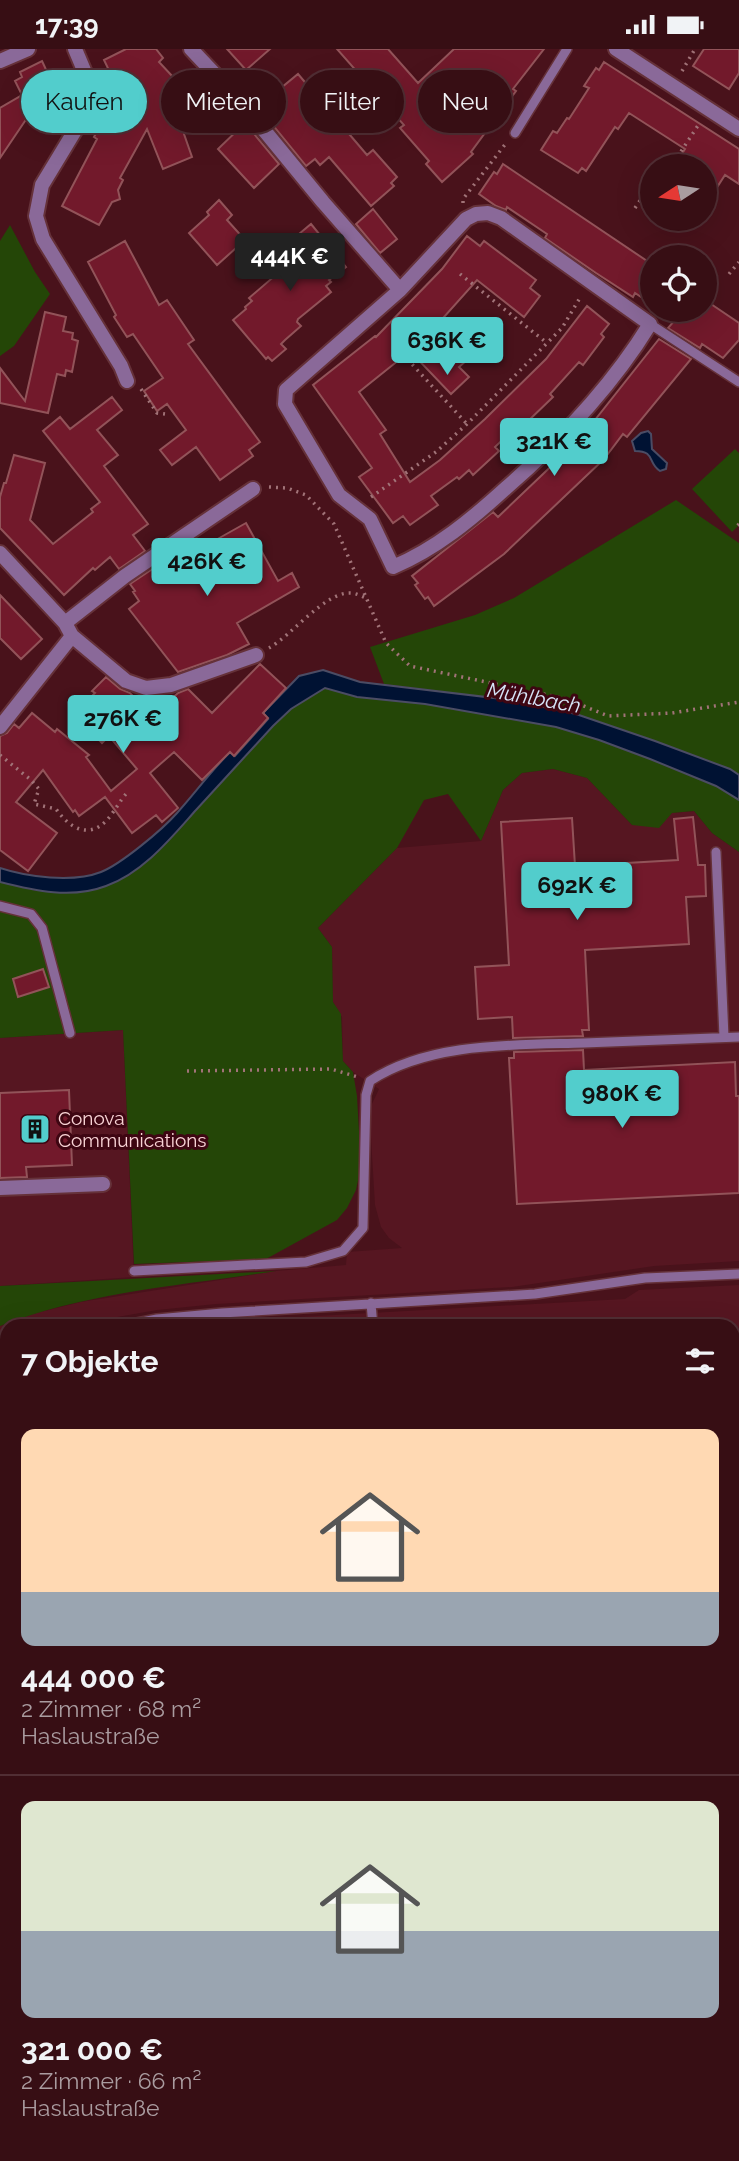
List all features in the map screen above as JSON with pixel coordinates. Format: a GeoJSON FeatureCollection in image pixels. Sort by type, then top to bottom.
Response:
{"type":"FeatureCollection","features":[{"type":"Feature","properties":{"kind":"street"},"geometry":{"type":"LineString","coordinates":[[0,61],[28,49]]}},
{"type":"Feature","properties":{"kind":"street"},"geometry":{"type":"LineString","coordinates":[[75,49],[90,86],[86,114],[42,185],[36,216],[43,239],[121,366],[127,381]]}},
{"type":"Feature","properties":{"kind":"street"},"geometry":{"type":"LineString","coordinates":[[191,49],[241,102],[400,290]]}},
{"type":"Feature","properties":{"kind":"street"},"geometry":{"type":"LineString","coordinates":[[615,49],[739,129]]}},
{"type":"Feature","properties":{"kind":"street"},"geometry":{"type":"LineString","coordinates":[[488,213],[501,218],[650,324],[628,359],[542,457],[474,517],[418,556],[393,566],[370,519],[339,495],[285,404],[286,390],[400,290],[466,219],[476,214],[488,213]]}},
{"type":"Feature","properties":{"kind":"street"},"geometry":{"type":"LineString","coordinates":[[0,727],[68,630],[125,576],[253,489]]}},
{"type":"Feature","properties":{"kind":"street"},"geometry":{"type":"LineString","coordinates":[[0,553],[68,630],[126,681],[146,688],[171,685],[256,655]]}},
{"type":"Feature","properties":{"kind":"street"},"geometry":{"type":"LineString","coordinates":[[0,1188],[103,1184]]}},
{"type":"Feature","properties":{"kind":"lane"},"geometry":{"type":"LineString","coordinates":[[515,133],[567,49]]}},
{"type":"Feature","properties":{"kind":"lane"},"geometry":{"type":"LineString","coordinates":[[650,324],[739,382]]}},
{"type":"Feature","properties":{"kind":"lane"},"geometry":{"type":"LineString","coordinates":[[716,852],[724,1037]]}},
{"type":"Feature","properties":{"kind":"lane"},"geometry":{"type":"LineString","coordinates":[[0,906],[31,914],[42,928],[70,1033]]}},
{"type":"Feature","properties":{"kind":"lane"},"geometry":{"type":"LineString","coordinates":[[134,1271],[306,1262],[343,1251],[363,1228],[366,1095],[370,1081],[383,1072],[424,1057],[497,1046],[739,1037]]}},
{"type":"Feature","properties":{"kind":"lane"},"geometry":{"type":"LineString","coordinates":[[157,1319],[535,1294],[645,1278],[739,1274]]}},
{"type":"Feature","properties":{"kind":"lane"},"geometry":{"type":"LineString","coordinates":[[372,1303],[373,1319]]}},
{"type":"Feature","properties":{"kind":"path"},"geometry":{"type":"LineString","coordinates":[[673,86],[695,49]]}},
{"type":"Feature","properties":{"kind":"path"},"geometry":{"type":"LineString","coordinates":[[679,154],[709,110]]}},
{"type":"Feature","properties":{"kind":"path"},"geometry":{"type":"LineString","coordinates":[[466,219],[463,199],[515,133]]}},
{"type":"Feature","properties":{"kind":"path"},"geometry":{"type":"LineString","coordinates":[[635,208],[640,200]]}},
{"type":"Feature","properties":{"kind":"path"},"geometry":{"type":"LineString","coordinates":[[729,274],[739,262]]}},
{"type":"Feature","properties":{"kind":"path"},"geometry":{"type":"LineString","coordinates":[[460,274],[547,343]]}},
{"type":"Feature","properties":{"kind":"path"},"geometry":{"type":"LineString","coordinates":[[354,508],[436,452],[467,424],[562,328],[590,283]]}},
{"type":"Feature","properties":{"kind":"path"},"geometry":{"type":"LineString","coordinates":[[398,349],[467,424]]}},
{"type":"Feature","properties":{"kind":"path"},"geometry":{"type":"LineString","coordinates":[[127,381],[141,389],[158,413],[165,414]]}},
{"type":"Feature","properties":{"kind":"path"},"geometry":{"type":"LineString","coordinates":[[253,489],[271,486],[287,488],[306,495],[320,507],[334,524],[344,544],[386,643],[410,666],[567,699],[608,716],[672,713],[739,702]]}},
{"type":"Feature","properties":{"kind":"path"},"geometry":{"type":"LineString","coordinates":[[256,655],[280,642],[334,597],[348,592],[366,597]]}},
{"type":"Feature","properties":{"kind":"path"},"geometry":{"type":"LineString","coordinates":[[0,755],[39,789],[34,804],[56,809],[67,824],[83,830],[95,829],[107,820],[126,794]]}},
{"type":"Feature","properties":{"kind":"path"},"geometry":{"type":"LineString","coordinates":[[187,1071],[331,1069],[370,1081]]}},
{"type":"Feature","properties":{"kind":"shaded area"},"geometry":{"type":"Polygon","coordinates":[[[553,769],[587,778],[632,825],[672,813],[694,811],[712,833],[739,852],[739,1261],[654,1266],[512,1287],[216,1304],[106,1319],[18,1319],[81,1302],[276,1271],[346,1265],[347,1252],[402,1248],[389,1238],[381,1227],[375,1205],[370,1121],[371,1106],[379,1089],[353,1072],[343,1061],[342,1017],[333,1002],[332,947],[318,928],[397,848],[481,841],[503,790],[522,773],[553,769]]]}},
{"type":"Feature","properties":{"kind":"shaded area"},"geometry":{"type":"Polygon","coordinates":[[[123,1030],[134,1277],[0,1286],[0,1038],[123,1030]]]}},
{"type":"Feature","properties":{"kind":"shaded area"},"geometry":{"type":"Polygon","coordinates":[[[739,1285],[739,1319],[262,1319],[625,1299],[639,1290],[739,1285]]]}},
{"type":"Feature","properties":{"kind":"green space"},"geometry":{"type":"Polygon","coordinates":[[[10,225],[50,294],[14,346],[0,356],[0,241],[10,225]]]}},
{"type":"Feature","properties":{"kind":"green space"},"geometry":{"type":"Polygon","coordinates":[[[735,449],[739,453],[739,525],[732,532],[692,489],[735,449]]]}},
{"type":"Feature","properties":{"kind":"green space"},"geometry":{"type":"Polygon","coordinates":[[[676,500],[739,543],[739,852],[712,833],[694,811],[672,813],[659,828],[632,825],[587,778],[553,769],[522,773],[503,790],[481,841],[448,794],[424,800],[397,848],[318,928],[332,947],[333,1002],[341,1014],[343,1061],[353,1072],[357,1096],[361,1167],[356,1190],[347,1208],[337,1220],[266,1259],[134,1264],[123,1030],[0,1038],[0,882],[37,891],[129,876],[171,837],[273,726],[291,709],[325,688],[357,697],[425,704],[509,718],[556,727],[599,740],[655,741],[576,714],[511,700],[384,684],[370,647],[475,615],[514,598],[676,500]]]}},
{"type":"Feature","properties":{"kind":"green space"},"geometry":{"type":"Polygon","coordinates":[[[276,1271],[101,1297],[19,1319],[0,1319],[0,1286],[276,1271]]]}},
{"type":"Feature","properties":{"kind":"water"},"geometry":{"type":"Polygon","coordinates":[[[648,431],[651,434],[652,449],[667,463],[666,469],[660,471],[649,455],[635,451],[632,441],[648,431]]]}},
{"type":"Feature","properties":{"kind":"water"},"geometry":{"type":"Polygon","coordinates":[[[323,670],[360,682],[511,700],[576,714],[730,769],[739,775],[739,800],[716,786],[650,759],[556,727],[425,704],[357,697],[325,688],[291,709],[273,726],[166,843],[132,873],[93,890],[67,893],[40,891],[0,882],[0,868],[23,874],[64,878],[101,872],[119,862],[170,820],[230,752],[235,756],[268,719],[263,713],[299,676],[323,670]]]}},
{"type":"Feature","properties":{"kind":"building"},"geometry":{"type":"Polygon","coordinates":[[[126,49],[156,49],[163,58],[159,62],[166,70],[161,70],[161,133],[185,133],[192,157],[163,169],[147,129],[147,70],[109,70],[104,60],[126,49]]]}},
{"type":"Feature","properties":{"kind":"building"},"geometry":{"type":"Polygon","coordinates":[[[227,49],[270,49],[246,70],[227,49]]]}},
{"type":"Feature","properties":{"kind":"building"},"geometry":{"type":"Polygon","coordinates":[[[337,49],[388,49],[418,83],[418,133],[485,133],[471,152],[473,154],[442,182],[426,164],[429,161],[404,133],[404,70],[356,70],[337,49]]]}},
{"type":"Feature","properties":{"kind":"building"},"geometry":{"type":"Polygon","coordinates":[[[454,49],[544,49],[513,89],[516,91],[512,96],[512,70],[432,70],[454,49]]]}},
{"type":"Feature","properties":{"kind":"building"},"geometry":{"type":"Polygon","coordinates":[[[704,49],[739,49],[739,73],[729,89],[693,66],[704,49]]]}},
{"type":"Feature","properties":{"kind":"building"},"geometry":{"type":"Polygon","coordinates":[[[42,61],[46,70],[24,70],[42,61]]]}},
{"type":"Feature","properties":{"kind":"building"},"geometry":{"type":"Polygon","coordinates":[[[604,62],[739,149],[739,184],[725,175],[718,186],[718,154],[682,154],[685,149],[629,113],[618,129],[615,127],[586,171],[582,168],[578,173],[541,150],[553,131],[557,133],[567,118],[569,119],[589,88],[584,86],[596,68],[599,70],[604,62]]]}},
{"type":"Feature","properties":{"kind":"building"},"geometry":{"type":"Polygon","coordinates":[[[298,74],[300,76],[300,133],[348,133],[367,155],[373,150],[397,177],[391,183],[394,186],[371,206],[329,157],[320,165],[315,159],[306,166],[279,133],[286,133],[286,84],[298,74]]]}},
{"type":"Feature","properties":{"kind":"building"},"geometry":{"type":"Polygon","coordinates":[[[21,78],[21,93],[15,81],[21,78]]]}},
{"type":"Feature","properties":{"kind":"building"},"geometry":{"type":"Polygon","coordinates":[[[21,96],[21,127],[0,158],[0,108],[21,96]]]}},
{"type":"Feature","properties":{"kind":"building"},"geometry":{"type":"Polygon","coordinates":[[[96,133],[145,133],[120,178],[123,180],[118,190],[120,199],[112,202],[99,225],[62,206],[97,139],[94,137],[96,133]]]}},
{"type":"Feature","properties":{"kind":"building"},"geometry":{"type":"Polygon","coordinates":[[[235,133],[253,133],[279,164],[254,188],[218,149],[235,133]]]}},
{"type":"Feature","properties":{"kind":"building"},"geometry":{"type":"Polygon","coordinates":[[[503,164],[640,256],[640,296],[635,293],[633,297],[545,238],[547,234],[507,207],[506,210],[496,206],[479,194],[494,172],[497,174],[503,164]]]}},
{"type":"Feature","properties":{"kind":"building"},"geometry":{"type":"Polygon","coordinates":[[[219,200],[232,215],[227,220],[245,240],[217,265],[189,233],[209,215],[207,212],[219,200]]]}},
{"type":"Feature","properties":{"kind":"building"},"geometry":{"type":"Polygon","coordinates":[[[373,209],[397,239],[380,253],[356,224],[373,209]]]}},
{"type":"Feature","properties":{"kind":"building"},"geometry":{"type":"Polygon","coordinates":[[[311,224],[346,267],[329,280],[331,282],[326,286],[331,292],[298,319],[297,322],[301,326],[281,344],[286,349],[272,361],[268,357],[266,359],[233,320],[252,301],[249,298],[284,268],[278,261],[291,250],[289,247],[296,242],[293,239],[311,224]]]}},
{"type":"Feature","properties":{"kind":"building"},"geometry":{"type":"Polygon","coordinates":[[[467,236],[480,246],[484,241],[536,280],[530,288],[540,296],[524,317],[477,280],[435,327],[467,360],[459,367],[469,377],[451,394],[410,351],[359,392],[386,430],[380,434],[410,482],[440,460],[546,359],[587,306],[609,324],[601,334],[604,337],[583,365],[579,362],[550,394],[553,397],[526,423],[523,420],[495,447],[499,451],[473,475],[469,470],[431,496],[438,505],[410,525],[403,516],[393,523],[359,477],[372,468],[313,385],[376,337],[442,269],[467,236]]]}},
{"type":"Feature","properties":{"kind":"building"},"geometry":{"type":"Polygon","coordinates":[[[125,241],[159,305],[167,300],[194,340],[188,344],[260,442],[249,450],[253,456],[220,480],[196,447],[172,465],[160,450],[186,430],[167,404],[157,411],[144,391],[163,378],[133,334],[127,337],[114,317],[116,315],[88,262],[125,241]]]}},
{"type":"Feature","properties":{"kind":"building"},"geometry":{"type":"Polygon","coordinates":[[[717,308],[739,323],[739,340],[723,358],[702,344],[700,348],[668,328],[673,322],[717,322],[717,308]]]}},
{"type":"Feature","properties":{"kind":"building"},"geometry":{"type":"Polygon","coordinates":[[[45,312],[66,317],[63,331],[73,333],[72,339],[78,341],[72,372],[66,370],[65,376],[57,374],[48,413],[0,403],[0,368],[25,401],[45,312]]]}},
{"type":"Feature","properties":{"kind":"building"},"geometry":{"type":"Polygon","coordinates":[[[659,339],[691,359],[627,437],[623,434],[604,459],[504,554],[434,606],[428,597],[425,599],[412,576],[493,512],[498,517],[564,454],[560,451],[579,431],[583,435],[659,339]]]}},
{"type":"Feature","properties":{"kind":"building"},"geometry":{"type":"Polygon","coordinates":[[[112,397],[122,410],[97,430],[118,455],[104,466],[148,524],[133,535],[145,551],[119,569],[110,557],[95,570],[93,568],[64,595],[0,528],[0,497],[14,455],[45,463],[30,520],[53,544],[93,512],[91,509],[100,502],[43,431],[60,417],[70,429],[112,397]]]}},
{"type":"Feature","properties":{"kind":"building"},"geometry":{"type":"Polygon","coordinates":[[[246,523],[278,581],[292,573],[299,587],[237,623],[249,644],[227,655],[178,672],[129,609],[139,601],[130,584],[193,542],[198,550],[246,523]]]}},
{"type":"Feature","properties":{"kind":"building"},"geometry":{"type":"Polygon","coordinates":[[[0,595],[42,639],[21,659],[0,638],[0,595]]]}},
{"type":"Feature","properties":{"kind":"building"},"geometry":{"type":"Polygon","coordinates":[[[260,664],[286,688],[263,713],[268,718],[234,756],[230,752],[202,780],[174,752],[150,773],[178,808],[162,822],[156,815],[132,833],[105,797],[79,816],[75,810],[73,812],[43,770],[16,802],[57,833],[28,871],[0,850],[0,736],[7,733],[14,724],[19,728],[32,713],[55,732],[57,729],[89,755],[86,757],[111,791],[137,769],[109,736],[102,743],[74,714],[95,693],[92,691],[106,677],[120,689],[130,693],[152,716],[178,693],[188,689],[212,713],[260,664]]]}},
{"type":"Feature","properties":{"kind":"building"},"geometry":{"type":"Polygon","coordinates":[[[693,817],[698,865],[705,865],[706,896],[686,897],[689,944],[585,950],[589,1030],[582,1030],[583,1036],[513,1038],[512,1017],[478,1019],[475,967],[509,965],[501,822],[572,818],[575,866],[678,860],[674,819],[693,817]]]}},
{"type":"Feature","properties":{"kind":"building"},"geometry":{"type":"Polygon","coordinates":[[[43,969],[49,987],[18,997],[13,979],[43,969]]]}},
{"type":"Feature","properties":{"kind":"building"},"geometry":{"type":"Polygon","coordinates":[[[583,1050],[584,1070],[735,1062],[736,1096],[739,1096],[739,1193],[517,1204],[509,1058],[514,1058],[514,1052],[583,1050]]]}},
{"type":"Feature","properties":{"kind":"building","name":"Conova Communications"},"geometry":{"type":"Polygon","coordinates":[[[69,1090],[72,1165],[26,1167],[27,1177],[0,1178],[0,1093],[69,1090]]]}},
{"type":"Feature","properties":{"kind":"place","name":"Conova Communications"},"geometry":{"type":"Point","coordinates":[35,1129]}},
{"type":"Feature","properties":{"kind":"water label","name":"Mühlbach"},"geometry":{"type":"Point","coordinates":[534,698]}}]}
